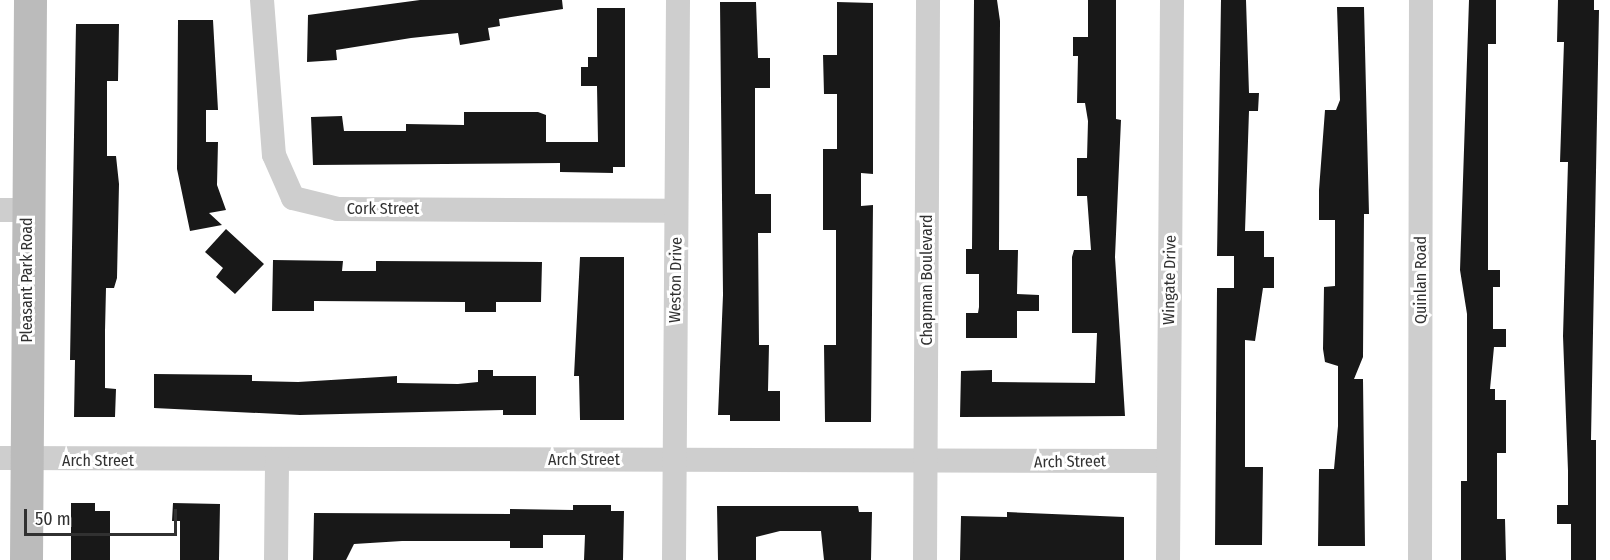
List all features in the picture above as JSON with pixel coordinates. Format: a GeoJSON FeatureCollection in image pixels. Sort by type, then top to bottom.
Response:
{"type":"FeatureCollection","features":[{"type":"Feature","properties":{"kind":"street","name":"Pleasant Park Road"},"geometry":{"type":"LineString","coordinates":[[26,560],[13,459],[14,210],[30,0]]}},
{"type":"Feature","properties":{"kind":"street","name":"Cork Street"},"geometry":{"type":"LineString","coordinates":[[262,0],[274,155],[293,198],[338,209],[676,211]]}},
{"type":"Feature","properties":{"kind":"street","name":"Weston Drive"},"geometry":{"type":"LineString","coordinates":[[674,560],[678,0]]}},
{"type":"Feature","properties":{"kind":"street","name":"Chapman Boulevard"},"geometry":{"type":"LineString","coordinates":[[925,560],[928,0]]}},
{"type":"Feature","properties":{"kind":"street","name":"Wingate Drive"},"geometry":{"type":"LineString","coordinates":[[1168,560],[1173,0]]}},
{"type":"Feature","properties":{"kind":"street","name":"Quinlan Road"},"geometry":{"type":"LineString","coordinates":[[1420,560],[1421,0]]}},
{"type":"Feature","properties":{"kind":"street","name":"Arch Street"},"geometry":{"type":"LineString","coordinates":[[13,459],[674,460],[927,464],[1168,461]]}},
{"type":"Feature","properties":{"kind":"street"},"geometry":{"type":"LineString","coordinates":[[276,560],[277,460]]}},
{"type":"Feature","properties":{"kind":"building"},"geometry":{"type":"Polygon","coordinates":[[[420,0],[562,0],[563,9],[499,19],[500,26],[488,28],[490,40],[460,45],[458,33],[411,38],[336,50],[337,60],[307,62],[308,15],[420,0]]]}},
{"type":"Feature","properties":{"kind":"building"},"geometry":{"type":"Polygon","coordinates":[[[974,0],[997,0],[1000,21],[999,250],[1018,250],[1017,294],[1039,295],[1039,311],[1017,311],[1017,338],[966,338],[966,313],[978,313],[979,307],[979,274],[966,274],[966,249],[972,249],[974,0]]]}},
{"type":"Feature","properties":{"kind":"building"},"geometry":{"type":"Polygon","coordinates":[[[1088,0],[1116,0],[1116,119],[1121,120],[1115,257],[1125,416],[960,417],[961,371],[992,370],[992,382],[1095,383],[1097,333],[1072,333],[1072,257],[1074,250],[1091,250],[1087,196],[1077,196],[1077,158],[1087,158],[1088,121],[1085,103],[1077,103],[1078,56],[1073,56],[1073,37],[1088,37],[1088,0]]]}},
{"type":"Feature","properties":{"kind":"building"},"geometry":{"type":"Polygon","coordinates":[[[1221,0],[1246,0],[1249,93],[1259,93],[1258,111],[1249,111],[1245,231],[1264,231],[1264,257],[1274,257],[1274,288],[1263,288],[1255,341],[1245,340],[1245,467],[1263,467],[1262,545],[1215,545],[1217,288],[1234,288],[1234,256],[1217,256],[1221,0]]]}},
{"type":"Feature","properties":{"kind":"building"},"geometry":{"type":"Polygon","coordinates":[[[1469,0],[1496,0],[1496,44],[1488,44],[1488,270],[1500,270],[1500,287],[1493,287],[1493,329],[1506,329],[1506,347],[1494,347],[1490,389],[1495,389],[1495,400],[1506,400],[1506,453],[1497,453],[1497,519],[1505,519],[1506,560],[1461,560],[1461,481],[1467,481],[1467,314],[1460,270],[1469,0]]]}},
{"type":"Feature","properties":{"kind":"building"},"geometry":{"type":"Polygon","coordinates":[[[1558,0],[1594,0],[1594,10],[1599,10],[1591,440],[1596,440],[1596,560],[1571,560],[1571,524],[1557,524],[1557,505],[1568,505],[1563,336],[1568,162],[1560,162],[1564,42],[1557,42],[1558,0]]]}},
{"type":"Feature","properties":{"kind":"building"},"geometry":{"type":"Polygon","coordinates":[[[720,2],[756,2],[758,58],[770,58],[770,88],[755,88],[755,194],[771,194],[771,233],[758,233],[759,345],[769,345],[768,391],[780,391],[780,421],[730,421],[730,415],[718,415],[723,295],[720,2]]]}},
{"type":"Feature","properties":{"kind":"building"},"geometry":{"type":"Polygon","coordinates":[[[837,2],[873,3],[873,174],[861,173],[861,206],[873,205],[871,422],[825,422],[824,345],[836,345],[836,230],[823,230],[823,149],[837,149],[837,94],[824,94],[823,55],[837,55],[837,2]]]}},
{"type":"Feature","properties":{"kind":"building"},"geometry":{"type":"Polygon","coordinates":[[[1337,7],[1364,7],[1369,214],[1364,214],[1363,357],[1354,379],[1363,379],[1365,546],[1318,546],[1319,469],[1334,469],[1338,426],[1338,366],[1325,362],[1323,349],[1324,287],[1335,286],[1335,220],[1319,220],[1325,110],[1336,110],[1340,100],[1337,7]]]}},
{"type":"Feature","properties":{"kind":"building"},"geometry":{"type":"Polygon","coordinates":[[[597,8],[625,8],[625,167],[613,167],[613,173],[560,172],[560,163],[313,165],[311,117],[342,116],[344,131],[406,131],[406,124],[464,125],[464,112],[538,112],[546,115],[546,142],[598,142],[597,86],[581,86],[581,67],[588,67],[588,57],[597,57],[597,8]]]}},
{"type":"Feature","properties":{"kind":"building"},"geometry":{"type":"Polygon","coordinates":[[[178,20],[213,20],[218,110],[206,110],[206,142],[218,142],[217,185],[226,210],[209,213],[222,225],[190,231],[177,169],[178,20]]]}},
{"type":"Feature","properties":{"kind":"building"},"geometry":{"type":"Polygon","coordinates":[[[76,24],[119,24],[118,81],[107,81],[107,156],[116,156],[119,184],[117,278],[114,288],[106,288],[105,331],[105,388],[116,389],[115,417],[74,417],[75,360],[70,360],[76,24]]]}},
{"type":"Feature","properties":{"kind":"building"},"geometry":{"type":"Polygon","coordinates":[[[226,229],[264,264],[235,294],[216,277],[223,268],[205,252],[226,229]]]}},
{"type":"Feature","properties":{"kind":"building"},"geometry":{"type":"Polygon","coordinates":[[[580,257],[624,257],[624,420],[580,420],[579,376],[574,376],[580,257]]]}},
{"type":"Feature","properties":{"kind":"building"},"geometry":{"type":"Polygon","coordinates":[[[273,260],[343,261],[342,271],[376,271],[376,261],[542,262],[541,302],[496,302],[496,312],[465,312],[465,302],[314,301],[314,311],[272,311],[273,260]]]}},
{"type":"Feature","properties":{"kind":"building"},"geometry":{"type":"Polygon","coordinates":[[[478,370],[493,370],[493,376],[536,376],[536,415],[503,415],[503,410],[300,415],[154,408],[154,374],[252,375],[252,381],[298,382],[397,376],[397,383],[458,384],[478,382],[478,370]]]}},
{"type":"Feature","properties":{"kind":"building"},"geometry":{"type":"Polygon","coordinates":[[[71,503],[95,503],[95,511],[110,511],[110,560],[71,560],[71,503]]]}},
{"type":"Feature","properties":{"kind":"building"},"geometry":{"type":"Polygon","coordinates":[[[173,503],[220,504],[219,560],[180,560],[180,521],[172,521],[173,503]]]}},
{"type":"Feature","properties":{"kind":"building"},"geometry":{"type":"Polygon","coordinates":[[[573,505],[611,505],[611,511],[624,511],[623,560],[584,560],[585,535],[543,535],[543,548],[510,548],[510,541],[402,541],[354,544],[346,560],[313,560],[314,513],[510,514],[510,509],[573,510],[573,505]]]}},
{"type":"Feature","properties":{"kind":"building"},"geometry":{"type":"Polygon","coordinates":[[[717,506],[858,506],[859,512],[872,512],[871,560],[824,560],[821,531],[780,531],[756,537],[756,560],[718,560],[717,506]]]}},
{"type":"Feature","properties":{"kind":"building"},"geometry":{"type":"Polygon","coordinates":[[[1007,512],[1124,517],[1124,560],[960,560],[961,516],[1007,517],[1007,512]]]}}]}
